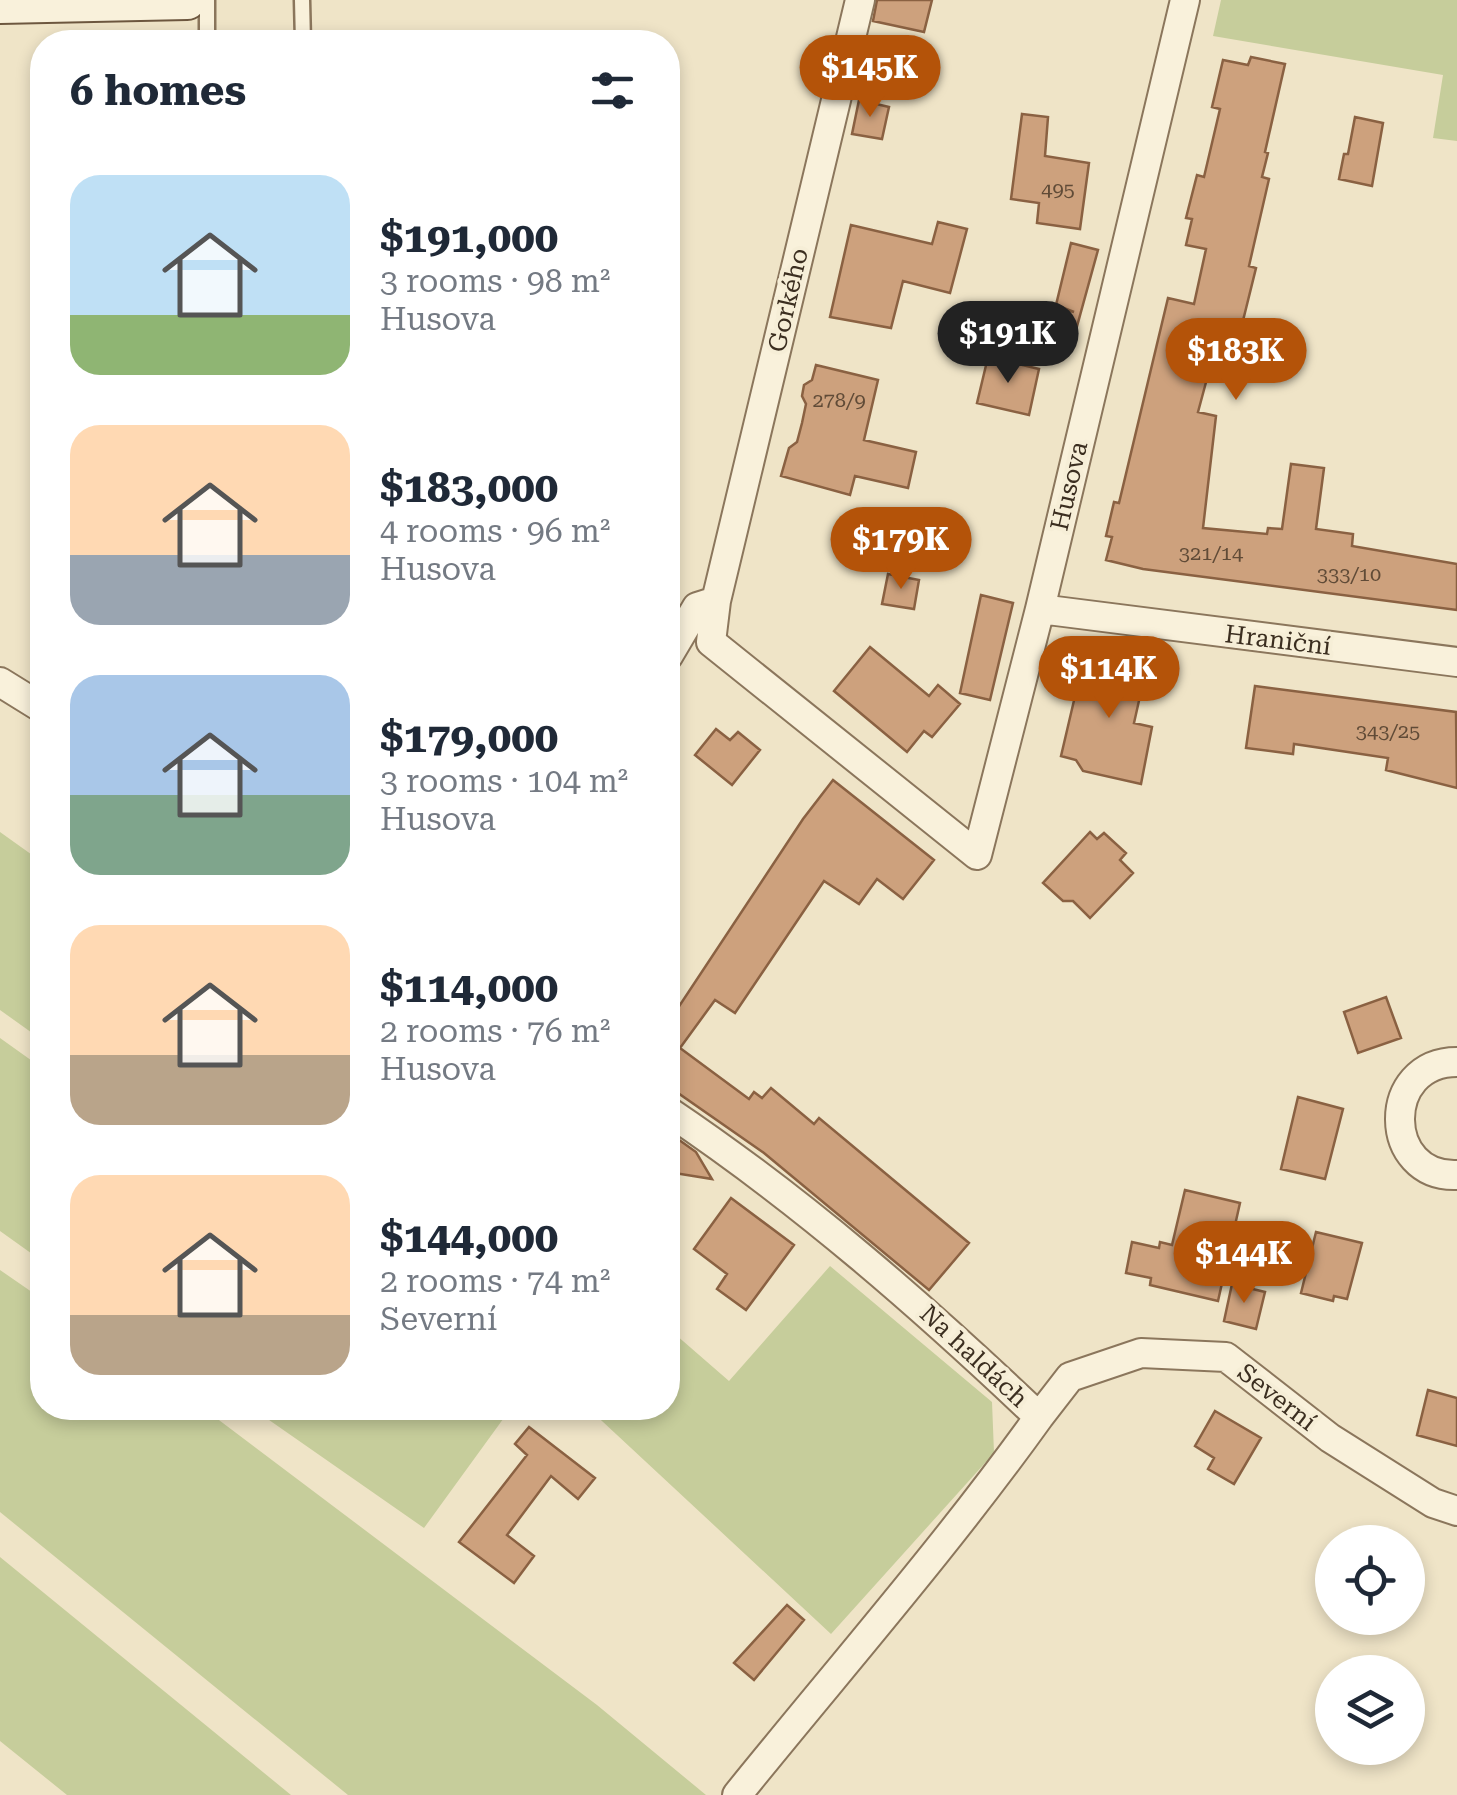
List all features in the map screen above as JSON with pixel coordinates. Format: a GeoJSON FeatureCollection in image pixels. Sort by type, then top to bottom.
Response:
{"type":"FeatureCollection","features":[{"type":"Feature","properties":{"kind":"street"},"geometry":{"type":"LineString","coordinates":[[0,4],[187,0]]}},
{"type":"Feature","properties":{"kind":"street","name":"Gorkého"},"geometry":{"type":"LineString","coordinates":[[860,0],[716,601],[711,642],[976,855]]}},
{"type":"Feature","properties":{"kind":"street","name":"Husova"},"geometry":{"type":"LineString","coordinates":[[976,855],[1040,609],[1185,0]]}},
{"type":"Feature","properties":{"kind":"street"},"geometry":{"type":"LineString","coordinates":[[680,636],[698,607],[716,601]]}},
{"type":"Feature","properties":{"kind":"street","name":"Hraniční"},"geometry":{"type":"LineString","coordinates":[[1040,609],[1457,662]]}},
{"type":"Feature","properties":{"kind":"street"},"geometry":{"type":"LineString","coordinates":[[0,682],[30,701]]}},
{"type":"Feature","properties":{"kind":"street"},"geometry":{"type":"LineString","coordinates":[[1457,1062],[1422,1072],[1405,1090],[1398,1118],[1404,1144],[1421,1165],[1444,1176],[1457,1175]]}},
{"type":"Feature","properties":{"kind":"street","name":"Na haldách"},"geometry":{"type":"LineString","coordinates":[[680,1118],[739,1158],[921,1305],[1039,1417],[974,1508],[737,1795]]}},
{"type":"Feature","properties":{"kind":"street","name":"Severní"},"geometry":{"type":"LineString","coordinates":[[1039,1417],[1070,1377],[1141,1353],[1226,1357],[1330,1438],[1433,1503],[1457,1511]]}},
{"type":"Feature","properties":{"kind":"lane"},"geometry":{"type":"LineString","coordinates":[[207,0],[207,30]]}},
{"type":"Feature","properties":{"kind":"lane"},"geometry":{"type":"LineString","coordinates":[[302,0],[303,30]]}},
{"type":"Feature","properties":{"kind":"green space"},"geometry":{"type":"Polygon","coordinates":[[[1221,0],[1457,0],[1457,141],[1433,138],[1443,75],[1213,36],[1221,0]]]}},
{"type":"Feature","properties":{"kind":"green space"},"geometry":{"type":"Polygon","coordinates":[[[0,832],[30,853],[30,1031],[0,1010],[0,832]]]}},
{"type":"Feature","properties":{"kind":"green space"},"geometry":{"type":"Polygon","coordinates":[[[0,1038],[30,1059],[30,1252],[0,1231],[0,1038]]]}},
{"type":"Feature","properties":{"kind":"green space"},"geometry":{"type":"Polygon","coordinates":[[[830,1266],[992,1402],[994,1453],[831,1634],[601,1420],[680,1420],[680,1338],[729,1381],[830,1266]]]}},
{"type":"Feature","properties":{"kind":"green space"},"geometry":{"type":"Polygon","coordinates":[[[0,1270],[30,1291],[30,1420],[219,1420],[597,1705],[706,1795],[348,1795],[0,1512],[0,1270]]]}},
{"type":"Feature","properties":{"kind":"green space"},"geometry":{"type":"Polygon","coordinates":[[[269,1420],[502,1420],[424,1528],[269,1420]]]}},
{"type":"Feature","properties":{"kind":"green space"},"geometry":{"type":"Polygon","coordinates":[[[0,1557],[291,1795],[67,1795],[0,1741],[0,1557]]]}},
{"type":"Feature","properties":{"kind":"building"},"geometry":{"type":"Polygon","coordinates":[[[877,0],[932,0],[924,32],[873,21],[877,0]]]}},
{"type":"Feature","properties":{"kind":"building"},"geometry":{"type":"Polygon","coordinates":[[[1251,57],[1285,64],[1265,152],[1268,153],[1262,177],[1269,179],[1249,266],[1256,268],[1232,365],[1212,360],[1198,412],[1216,416],[1203,528],[1267,534],[1268,528],[1282,529],[1291,464],[1324,468],[1316,529],[1353,534],[1352,546],[1457,564],[1457,610],[1143,569],[1106,560],[1112,537],[1106,536],[1114,502],[1119,503],[1168,298],[1194,304],[1206,249],[1186,245],[1192,219],[1186,218],[1197,175],[1204,177],[1220,109],[1212,107],[1223,60],[1248,65],[1251,57]]]}},
{"type":"Feature","properties":{"kind":"building"},"geometry":{"type":"Polygon","coordinates":[[[859,100],[889,107],[882,139],[852,134],[859,100]]]}},
{"type":"Feature","properties":{"kind":"building"},"geometry":{"type":"Polygon","coordinates":[[[1022,114],[1048,117],[1045,156],[1089,163],[1080,229],[1037,223],[1039,203],[1011,199],[1022,114]]]}},
{"type":"Feature","properties":{"kind":"building"},"geometry":{"type":"Polygon","coordinates":[[[1355,117],[1383,123],[1372,186],[1339,179],[1355,117]]]}},
{"type":"Feature","properties":{"kind":"building"},"geometry":{"type":"Polygon","coordinates":[[[938,222],[967,229],[950,293],[903,281],[891,328],[830,317],[851,225],[932,244],[938,222]]]}},
{"type":"Feature","properties":{"kind":"building"},"geometry":{"type":"Polygon","coordinates":[[[1071,243],[1098,250],[1071,348],[1039,340],[1046,305],[1074,312],[1056,305],[1071,243]]]}},
{"type":"Feature","properties":{"kind":"building"},"geometry":{"type":"Polygon","coordinates":[[[988,357],[1039,369],[1029,415],[977,403],[988,357]]]}},
{"type":"Feature","properties":{"kind":"building"},"geometry":{"type":"Polygon","coordinates":[[[816,365],[878,380],[864,440],[916,452],[908,488],[855,476],[850,495],[781,476],[802,423],[804,385],[812,380],[816,365]]]}},
{"type":"Feature","properties":{"kind":"building"},"geometry":{"type":"Polygon","coordinates":[[[888,574],[919,580],[914,609],[882,604],[888,574]]]}},
{"type":"Feature","properties":{"kind":"building"},"geometry":{"type":"Polygon","coordinates":[[[981,595],[1013,603],[990,700],[960,693],[981,595]]]}},
{"type":"Feature","properties":{"kind":"building"},"geometry":{"type":"Polygon","coordinates":[[[870,647],[929,696],[938,685],[960,704],[932,737],[924,731],[907,752],[834,691],[870,647]]]}},
{"type":"Feature","properties":{"kind":"building"},"geometry":{"type":"Polygon","coordinates":[[[1104,655],[1147,665],[1134,723],[1152,727],[1141,784],[1083,771],[1076,760],[1061,756],[1083,662],[1101,666],[1104,655]]]}},
{"type":"Feature","properties":{"kind":"building"},"geometry":{"type":"Polygon","coordinates":[[[1255,686],[1456,712],[1457,788],[1386,770],[1388,758],[1294,744],[1293,754],[1246,748],[1255,686]]]}},
{"type":"Feature","properties":{"kind":"building"},"geometry":{"type":"Polygon","coordinates":[[[716,729],[730,740],[738,732],[760,750],[732,785],[695,755],[716,729]]]}},
{"type":"Feature","properties":{"kind":"building"},"geometry":{"type":"Polygon","coordinates":[[[833,780],[934,860],[903,899],[877,879],[859,904],[824,881],[735,1013],[715,1000],[680,1048],[680,1005],[833,780]]]}},
{"type":"Feature","properties":{"kind":"building"},"geometry":{"type":"Polygon","coordinates":[[[1090,832],[1097,839],[1104,833],[1126,853],[1120,860],[1133,873],[1090,918],[1073,901],[1063,901],[1043,883],[1090,832]]]}},
{"type":"Feature","properties":{"kind":"building"},"geometry":{"type":"Polygon","coordinates":[[[1386,997],[1401,1038],[1358,1053],[1344,1012],[1386,997]]]}},
{"type":"Feature","properties":{"kind":"building"},"geometry":{"type":"Polygon","coordinates":[[[680,1048],[749,1099],[754,1092],[762,1098],[771,1088],[814,1124],[819,1118],[969,1243],[929,1290],[764,1153],[680,1094],[680,1048]]]}},
{"type":"Feature","properties":{"kind":"building"},"geometry":{"type":"Polygon","coordinates":[[[1298,1097],[1343,1109],[1325,1179],[1281,1169],[1298,1097]]]}},
{"type":"Feature","properties":{"kind":"building"},"geometry":{"type":"Polygon","coordinates":[[[680,1141],[696,1152],[712,1179],[680,1174],[680,1141]]]}},
{"type":"Feature","properties":{"kind":"building"},"geometry":{"type":"Polygon","coordinates":[[[1185,1190],[1240,1203],[1218,1301],[1150,1285],[1151,1278],[1126,1273],[1132,1242],[1159,1248],[1160,1242],[1172,1245],[1185,1190]]]}},
{"type":"Feature","properties":{"kind":"building"},"geometry":{"type":"Polygon","coordinates":[[[731,1198],[794,1245],[746,1310],[717,1289],[727,1274],[694,1249],[731,1198]]]}},
{"type":"Feature","properties":{"kind":"building"},"geometry":{"type":"Polygon","coordinates":[[[1316,1232],[1362,1243],[1347,1299],[1334,1296],[1333,1301],[1301,1293],[1316,1232]]]}},
{"type":"Feature","properties":{"kind":"building"},"geometry":{"type":"Polygon","coordinates":[[[1232,1284],[1265,1292],[1256,1329],[1224,1321],[1232,1284]]]}},
{"type":"Feature","properties":{"kind":"building"},"geometry":{"type":"Polygon","coordinates":[[[1428,1390],[1457,1398],[1457,1446],[1417,1435],[1428,1390]]]}},
{"type":"Feature","properties":{"kind":"building"},"geometry":{"type":"Polygon","coordinates":[[[1215,1411],[1261,1438],[1234,1484],[1208,1469],[1214,1458],[1195,1446],[1215,1411]]]}},
{"type":"Feature","properties":{"kind":"building"},"geometry":{"type":"Polygon","coordinates":[[[529,1427],[595,1478],[578,1499],[551,1476],[507,1535],[534,1556],[514,1583],[459,1542],[527,1455],[515,1444],[529,1427]]]}},
{"type":"Feature","properties":{"kind":"building"},"geometry":{"type":"Polygon","coordinates":[[[787,1605],[804,1620],[754,1680],[734,1663],[787,1605]]]}}]}
